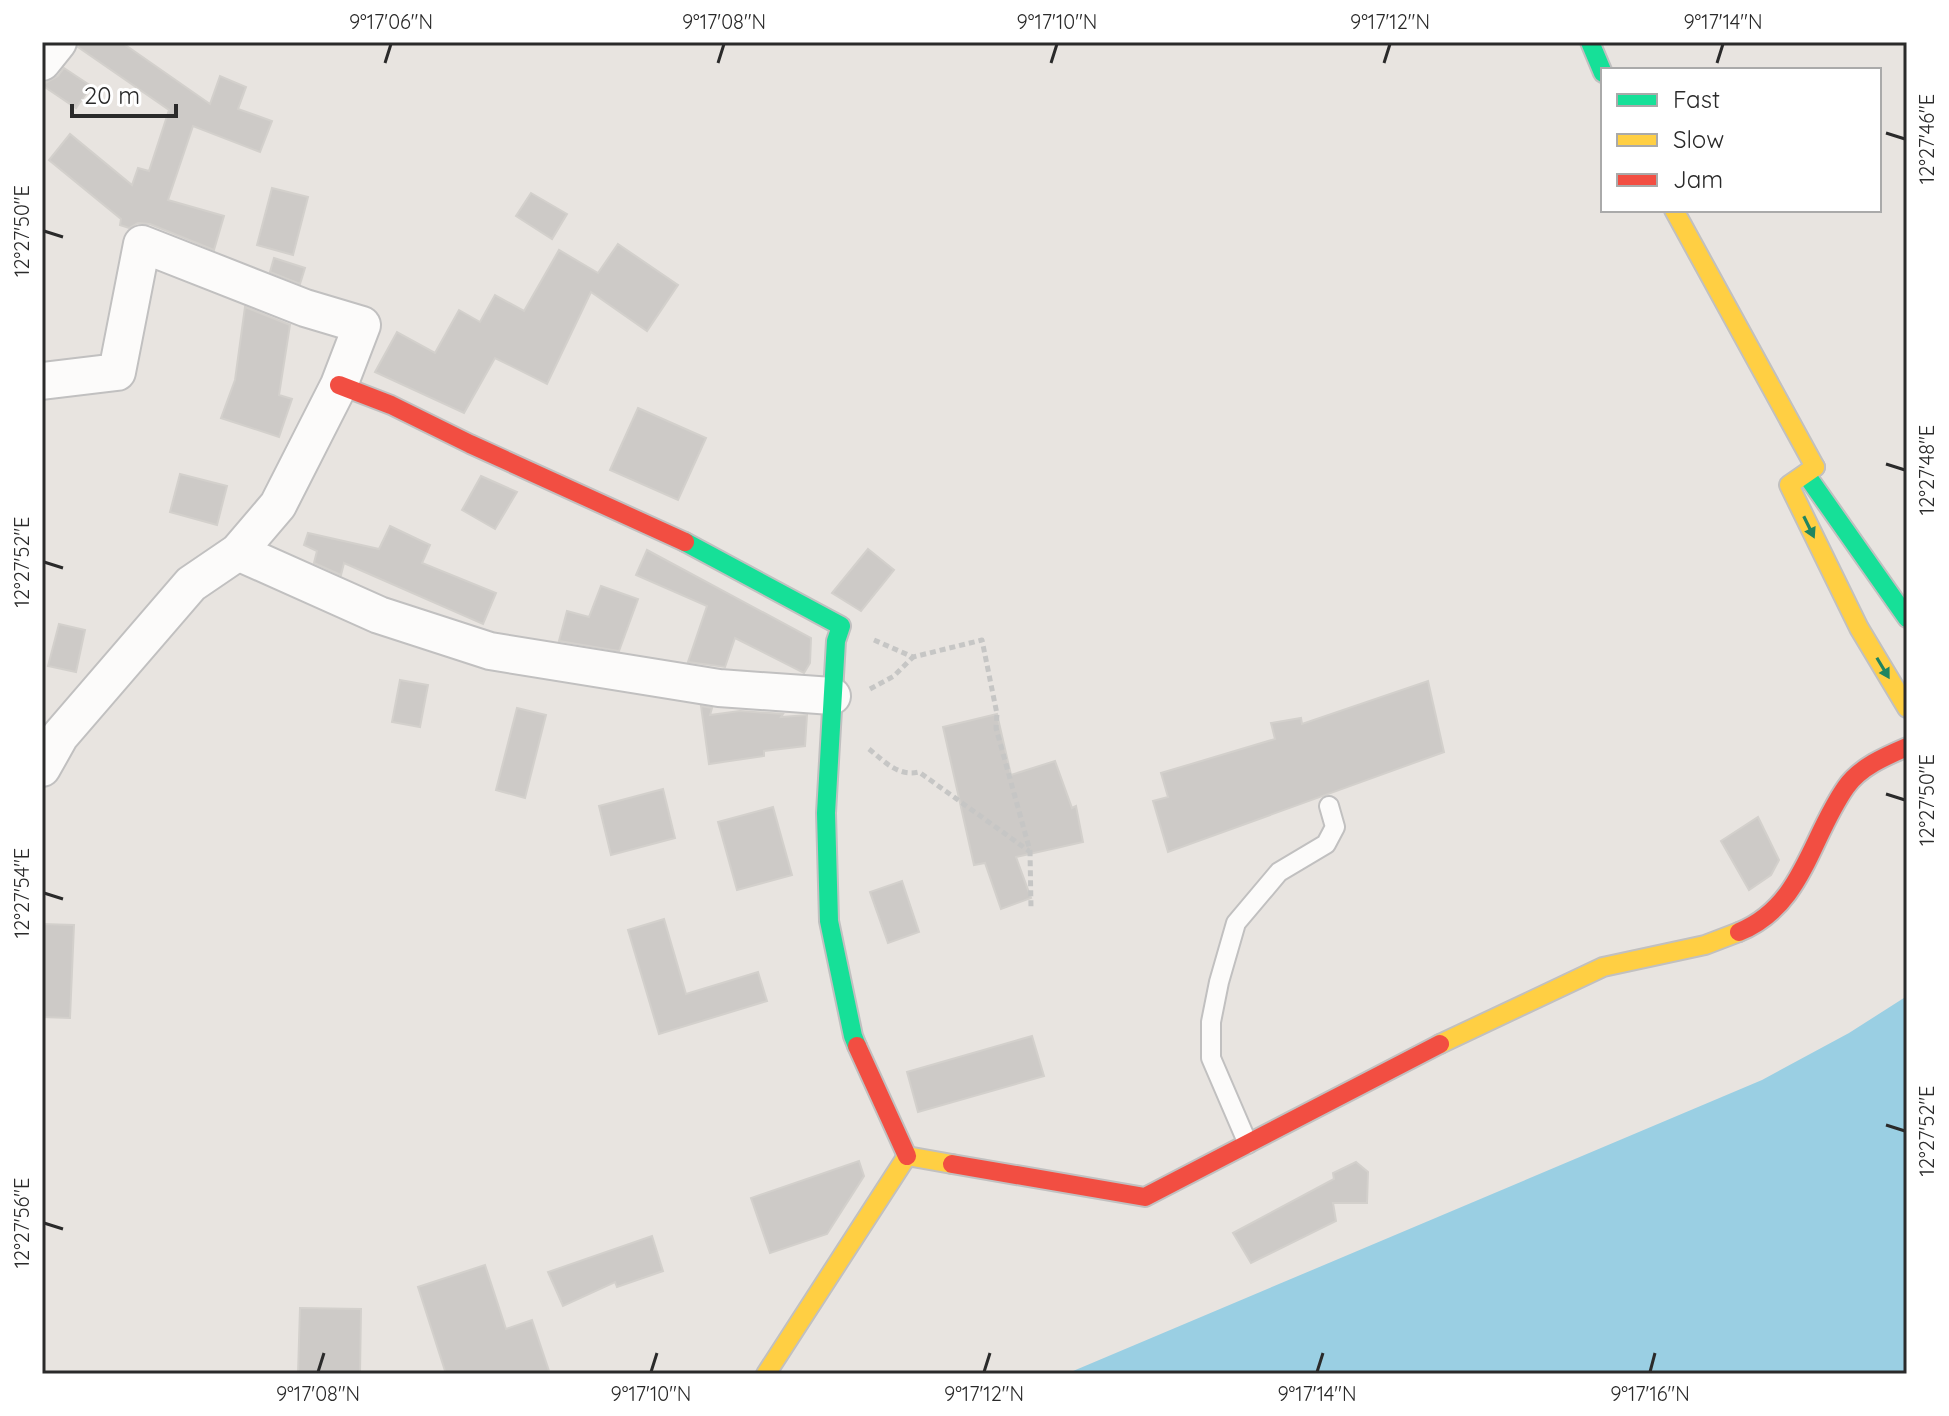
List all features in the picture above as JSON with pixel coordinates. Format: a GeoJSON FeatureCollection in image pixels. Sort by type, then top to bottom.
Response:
{"type":"FeatureCollection","features":[{"type":"Feature","properties":{"kind":"main road"},"geometry":{"type":"LineString","coordinates":[[1590,42],[1601,68]]}},
{"type":"Feature","properties":{"kind":"main road"},"geometry":{"type":"LineString","coordinates":[[1675,212],[1815,467]]}},
{"type":"Feature","properties":{"kind":"main road"},"geometry":{"type":"LineString","coordinates":[[339,385],[391,405],[470,444],[663,530],[841,626],[836,641],[849,693],[826,813],[829,921],[853,1036],[907,1156]]}},
{"type":"Feature","properties":{"kind":"main road"},"geometry":{"type":"LineString","coordinates":[[1815,467],[1806,475],[1903,611]]}},
{"type":"Feature","properties":{"kind":"main road"},"geometry":{"type":"LineString","coordinates":[[1815,467],[1789,485],[1859,628],[1907,708]]}},
{"type":"Feature","properties":{"kind":"main road"},"geometry":{"type":"LineString","coordinates":[[907,1156],[1145,1197],[1439,1044],[1603,967],[1705,945],[1758,924],[1787,898],[1847,785],[1877,760],[1907,747]]}},
{"type":"Feature","properties":{"kind":"main road"},"geometry":{"type":"LineString","coordinates":[[766,1374],[907,1156]]}},
{"type":"Feature","properties":{"kind":"street"},"geometry":{"type":"LineString","coordinates":[[42,62],[58,42]]}},
{"type":"Feature","properties":{"kind":"street"},"geometry":{"type":"LineString","coordinates":[[42,381],[117,372],[142,244],[305,308],[362,325],[339,385],[278,505],[238,552],[191,584],[51,733],[42,768]]}},
{"type":"Feature","properties":{"kind":"street"},"geometry":{"type":"LineString","coordinates":[[238,552],[379,615],[490,651],[719,688],[849,693]]}},
{"type":"Feature","properties":{"kind":"lane"},"geometry":{"type":"LineString","coordinates":[[1248,1144],[1211,1058],[1211,1022],[1219,982],[1236,923],[1279,872],[1326,844],[1335,827],[1329,806]]}},
{"type":"Feature","properties":{"kind":"path"},"geometry":{"type":"LineString","coordinates":[[841,626],[913,657]]}},
{"type":"Feature","properties":{"kind":"path"},"geometry":{"type":"LineString","coordinates":[[849,693],[894,676],[913,657],[982,640],[997,714],[996,728],[1030,851],[1031,908]]}},
{"type":"Feature","properties":{"kind":"path"},"geometry":{"type":"LineString","coordinates":[[861,743],[896,771],[910,775],[919,772],[1030,851]]}},
{"type":"Feature","properties":{"kind":"water"},"geometry":{"type":"Polygon","coordinates":[[[1907,996],[1907,1374],[1066,1374],[1762,1080],[1849,1033],[1907,996]]]}},
{"type":"Feature","properties":{"kind":"building"},"geometry":{"type":"Polygon","coordinates":[[[79,42],[121,42],[210,104],[220,76],[246,87],[238,109],[272,121],[260,152],[193,126],[168,200],[224,216],[214,250],[150,224],[138,223],[129,228],[120,225],[121,219],[49,160],[70,134],[132,185],[138,168],[149,171],[169,110],[78,47],[79,42]]]}},
{"type":"Feature","properties":{"kind":"building"},"geometry":{"type":"Polygon","coordinates":[[[64,68],[91,86],[76,108],[42,85],[58,76],[64,68]]]}},
{"type":"Feature","properties":{"kind":"building"},"geometry":{"type":"Polygon","coordinates":[[[272,188],[308,197],[293,255],[257,245],[272,188]]]}},
{"type":"Feature","properties":{"kind":"building"},"geometry":{"type":"Polygon","coordinates":[[[531,193],[567,214],[552,239],[516,216],[531,193]]]}},
{"type":"Feature","properties":{"kind":"building"},"geometry":{"type":"Polygon","coordinates":[[[618,244],[678,285],[647,331],[591,292],[547,384],[495,358],[464,413],[375,372],[397,332],[435,353],[459,310],[480,322],[495,295],[524,311],[559,250],[598,273],[618,244]]]}},
{"type":"Feature","properties":{"kind":"building"},"geometry":{"type":"Polygon","coordinates":[[[274,258],[305,268],[300,284],[270,272],[274,258]]]}},
{"type":"Feature","properties":{"kind":"building"},"geometry":{"type":"Polygon","coordinates":[[[245,307],[290,325],[279,395],[292,399],[279,437],[221,418],[235,380],[245,307]]]}},
{"type":"Feature","properties":{"kind":"building"},"geometry":{"type":"Polygon","coordinates":[[[638,408],[706,438],[678,500],[610,470],[638,408]]]}},
{"type":"Feature","properties":{"kind":"building"},"geometry":{"type":"Polygon","coordinates":[[[180,474],[227,486],[217,525],[170,512],[180,474]]]}},
{"type":"Feature","properties":{"kind":"building"},"geometry":{"type":"Polygon","coordinates":[[[481,476],[517,492],[495,529],[462,510],[481,476]]]}},
{"type":"Feature","properties":{"kind":"building"},"geometry":{"type":"Polygon","coordinates":[[[390,526],[430,545],[422,563],[496,593],[483,624],[344,563],[341,575],[314,563],[317,551],[304,545],[308,533],[379,549],[390,526]]]}},
{"type":"Feature","properties":{"kind":"building"},"geometry":{"type":"Polygon","coordinates":[[[868,549],[894,570],[861,611],[832,593],[868,549]]]}},
{"type":"Feature","properties":{"kind":"building"},"geometry":{"type":"Polygon","coordinates":[[[647,550],[811,638],[810,663],[804,673],[735,638],[725,667],[688,662],[707,606],[636,575],[647,550]]]}},
{"type":"Feature","properties":{"kind":"building"},"geometry":{"type":"Polygon","coordinates":[[[601,586],[638,599],[619,651],[559,641],[567,611],[589,617],[601,586]]]}},
{"type":"Feature","properties":{"kind":"building"},"geometry":{"type":"Polygon","coordinates":[[[59,624],[85,630],[76,672],[48,666],[59,624]]]}},
{"type":"Feature","properties":{"kind":"building"},"geometry":{"type":"Polygon","coordinates":[[[400,680],[428,685],[420,727],[392,722],[400,680]]]}},
{"type":"Feature","properties":{"kind":"building"},"geometry":{"type":"Polygon","coordinates":[[[1428,681],[1444,752],[1168,852],[1153,801],[1168,797],[1161,773],[1275,739],[1271,723],[1301,718],[1302,724],[1428,681]]]}},
{"type":"Feature","properties":{"kind":"building"},"geometry":{"type":"Polygon","coordinates":[[[701,706],[712,708],[710,715],[740,711],[783,714],[781,717],[807,715],[805,746],[764,751],[764,756],[709,764],[701,706]]]}},
{"type":"Feature","properties":{"kind":"building"},"geometry":{"type":"Polygon","coordinates":[[[517,708],[546,715],[525,798],[496,790],[517,708]]]}},
{"type":"Feature","properties":{"kind":"building"},"geometry":{"type":"Polygon","coordinates":[[[997,714],[1011,775],[1055,761],[1072,808],[1076,806],[1083,842],[1016,857],[1031,898],[1001,909],[985,863],[974,865],[943,727],[997,714]]]}},
{"type":"Feature","properties":{"kind":"building"},"geometry":{"type":"Polygon","coordinates":[[[663,789],[675,838],[611,855],[599,806],[663,789]]]}},
{"type":"Feature","properties":{"kind":"building"},"geometry":{"type":"Polygon","coordinates":[[[773,807],[792,875],[737,890],[718,822],[773,807]]]}},
{"type":"Feature","properties":{"kind":"building"},"geometry":{"type":"Polygon","coordinates":[[[1758,817],[1779,860],[1771,875],[1749,890],[1721,841],[1758,817]]]}},
{"type":"Feature","properties":{"kind":"building"},"geometry":{"type":"Polygon","coordinates":[[[902,881],[919,932],[888,943],[870,892],[902,881]]]}},
{"type":"Feature","properties":{"kind":"building"},"geometry":{"type":"Polygon","coordinates":[[[664,919],[686,994],[758,972],[767,1001],[659,1034],[628,930],[664,919]]]}},
{"type":"Feature","properties":{"kind":"building"},"geometry":{"type":"Polygon","coordinates":[[[42,924],[74,925],[70,1018],[42,1017],[42,924]]]}},
{"type":"Feature","properties":{"kind":"building"},"geometry":{"type":"Polygon","coordinates":[[[1032,1036],[1044,1076],[918,1112],[907,1072],[1032,1036]]]}},
{"type":"Feature","properties":{"kind":"building"},"geometry":{"type":"Polygon","coordinates":[[[859,1161],[864,1176],[827,1234],[770,1253],[751,1198],[859,1161]]]}},
{"type":"Feature","properties":{"kind":"building"},"geometry":{"type":"Polygon","coordinates":[[[1356,1162],[1368,1172],[1367,1203],[1333,1203],[1336,1221],[1251,1263],[1233,1233],[1334,1179],[1333,1173],[1356,1162]]]}},
{"type":"Feature","properties":{"kind":"building"},"geometry":{"type":"Polygon","coordinates":[[[652,1236],[663,1271],[617,1287],[615,1282],[563,1306],[548,1272],[652,1236]]]}},
{"type":"Feature","properties":{"kind":"building"},"geometry":{"type":"Polygon","coordinates":[[[485,1265],[506,1329],[532,1320],[550,1374],[446,1374],[418,1287],[485,1265]]]}},
{"type":"Feature","properties":{"kind":"building"},"geometry":{"type":"Polygon","coordinates":[[[300,1308],[361,1309],[360,1374],[298,1374],[300,1308]]]}},
{"type":"Feature","properties":{"kind":"traffic: fast"},"geometry":{"type":"LineString","coordinates":[[1590,42],[1601,68]]}},
{"type":"Feature","properties":{"kind":"traffic: fast"},"geometry":{"type":"LineString","coordinates":[[1810,480],[1907,618]]}},
{"type":"Feature","properties":{"kind":"traffic: fast"},"geometry":{"type":"LineString","coordinates":[[685,542],[841,626],[836,641],[826,813],[829,921],[857,1046]]}},
{"type":"Feature","properties":{"kind":"traffic: slow"},"geometry":{"type":"LineString","coordinates":[[1675,212],[1815,467]]}},
{"type":"Feature","properties":{"kind":"traffic: slow"},"geometry":{"type":"LineString","coordinates":[[1815,467],[1789,485],[1859,628],[1907,708]]}},
{"type":"Feature","properties":{"kind":"traffic: slow"},"geometry":{"type":"LineString","coordinates":[[1440,1044],[1603,967],[1705,945],[1739,932]]}},
{"type":"Feature","properties":{"kind":"traffic: slow"},"geometry":{"type":"LineString","coordinates":[[766,1374],[907,1156],[952,1164]]}},
{"type":"Feature","properties":{"kind":"traffic: jam"},"geometry":{"type":"LineString","coordinates":[[339,385],[391,405],[685,542]]}},
{"type":"Feature","properties":{"kind":"traffic: jam"},"geometry":{"type":"LineString","coordinates":[[1739,932],[1778,906],[1803,869],[1834,807],[1852,780],[1874,763],[1907,747]]}},
{"type":"Feature","properties":{"kind":"traffic: jam"},"geometry":{"type":"LineString","coordinates":[[952,1164],[1145,1197],[1440,1044]]}},
{"type":"Feature","properties":{"kind":"traffic: jam"},"geometry":{"type":"LineString","coordinates":[[857,1046],[907,1156]]}}]}
